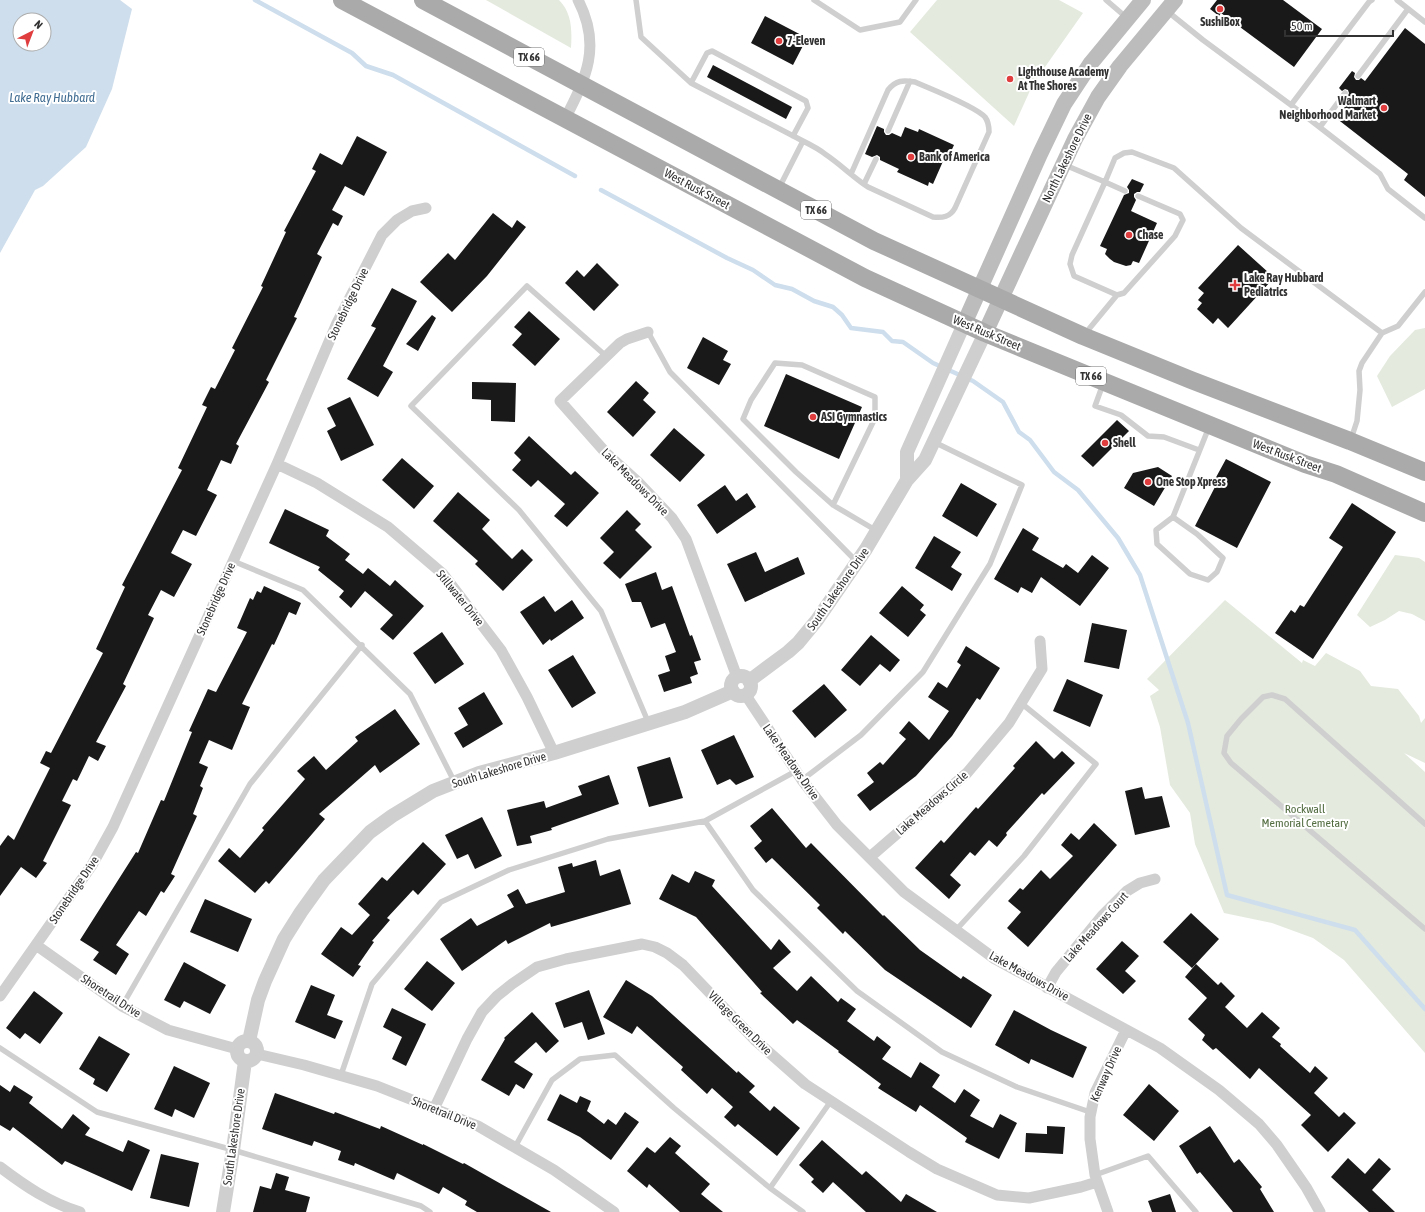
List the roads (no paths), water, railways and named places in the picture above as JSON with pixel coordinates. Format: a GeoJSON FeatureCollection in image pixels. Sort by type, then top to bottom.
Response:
{"type":"FeatureCollection","features":[{"type":"Feature","properties":{"kind":"main road","name":"TX 66"},"geometry":{"type":"LineString","coordinates":[[342,0],[565,120]]}},
{"type":"Feature","properties":{"kind":"main road","name":"TX 66"},"geometry":{"type":"LineString","coordinates":[[423,0],[874,240],[1083,336],[1425,472]]}},
{"type":"Feature","properties":{"kind":"main road","name":"North Lakeshore Drive"},"geometry":{"type":"LineString","coordinates":[[964,324],[1064,104],[1091,63],[1143,0]]}},
{"type":"Feature","properties":{"kind":"main road"},"geometry":{"type":"LineString","coordinates":[[1152,0],[1171,6]]}},
{"type":"Feature","properties":{"kind":"main road","name":"North Lakeshore Drive"},"geometry":{"type":"LineString","coordinates":[[985,333],[1063,164],[1082,126],[1107,82],[1171,6]]}},
{"type":"Feature","properties":{"kind":"main road","name":"West Rusk Street"},"geometry":{"type":"LineString","coordinates":[[565,120],[865,278],[964,324],[1305,464],[1336,474],[1425,513]]}},
{"type":"Feature","properties":{"kind":"street"},"geometry":{"type":"LineString","coordinates":[[565,120],[582,85],[588,62],[590,42],[584,14],[578,0]]}},
{"type":"Feature","properties":{"kind":"street","name":"Stonebridge Drive"},"geometry":{"type":"LineString","coordinates":[[0,996],[92,865],[113,827],[277,464],[337,323],[382,235],[397,220],[412,211],[426,208]]}},
{"type":"Feature","properties":{"kind":"street"},"geometry":{"type":"LineString","coordinates":[[907,480],[907,452],[964,324]]}},
{"type":"Feature","properties":{"kind":"street","name":"Lake Meadows Drive"},"geometry":{"type":"LineString","coordinates":[[648,332],[626,339],[606,356],[560,401],[606,453],[638,482],[672,518],[686,539],[741,686],[751,704],[773,734],[802,780],[837,825],[904,892],[995,959],[1160,1048],[1219,1090],[1259,1124],[1277,1146],[1306,1187],[1320,1212]]}},
{"type":"Feature","properties":{"kind":"street","name":"South Lakeshore Drive"},"geometry":{"type":"LineString","coordinates":[[249,1041],[258,1000],[284,939],[301,912],[324,880],[370,832],[392,816],[433,791],[479,774],[554,753],[702,706],[741,686],[798,643],[817,620],[857,562],[907,480],[924,460],[934,442],[985,333]]}},
{"type":"Feature","properties":{"kind":"street","name":"Stillwater Drive"},"geometry":{"type":"LineString","coordinates":[[277,464],[317,482],[388,526],[443,574],[501,650],[554,753]]}},
{"type":"Feature","properties":{"kind":"street","name":"Lake Meadows Circle"},"geometry":{"type":"LineString","coordinates":[[870,857],[967,773],[1009,723],[1042,668],[1040,641]]}},
{"type":"Feature","properties":{"kind":"street","name":"Lake Meadows Court"},"geometry":{"type":"LineString","coordinates":[[1047,988],[1056,972],[1107,911],[1127,892],[1140,883],[1155,879]]}},
{"type":"Feature","properties":{"kind":"street","name":"Shoretrail Drive"},"geometry":{"type":"LineString","coordinates":[[36,944],[122,1006],[168,1030],[237,1049]]}},
{"type":"Feature","properties":{"kind":"street","name":"Village Green Drive"},"geometry":{"type":"LineString","coordinates":[[434,1109],[467,1039],[482,1012],[497,996],[512,984],[537,967],[566,959],[642,944],[655,947],[667,953],[683,965],[755,1040],[804,1084],[938,1169],[997,1195],[1029,1198],[1081,1187],[1096,1178]]}},
{"type":"Feature","properties":{"kind":"street","name":"Kenway Drive"},"geometry":{"type":"LineString","coordinates":[[1108,1212],[1096,1178],[1090,1139],[1090,1112],[1095,1094],[1126,1030]]}},
{"type":"Feature","properties":{"kind":"street"},"geometry":{"type":"LineString","coordinates":[[249,1041],[256,1047],[257,1054],[252,1060],[245,1061],[238,1057],[237,1049],[243,1042],[249,1041]]}},
{"type":"Feature","properties":{"kind":"street","name":"Shoretrail Drive"},"geometry":{"type":"LineString","coordinates":[[257,1054],[304,1065],[377,1086],[478,1126],[554,1170],[614,1212]]}},
{"type":"Feature","properties":{"kind":"street","name":"South Lakeshore Drive"},"geometry":{"type":"LineString","coordinates":[[223,1212],[245,1061]]}},
{"type":"Feature","properties":{"kind":"street"},"geometry":{"type":"LineString","coordinates":[[0,1167],[31,1190],[63,1207],[80,1212]]}},
{"type":"Feature","properties":{"kind":"lane"},"geometry":{"type":"LineString","coordinates":[[636,0],[641,37],[691,83],[824,153],[851,174],[864,184],[876,191],[933,217],[943,218],[952,213],[955,208],[990,132],[988,122],[985,117],[974,109],[910,81],[899,81],[893,84],[888,90],[851,174]]}},
{"type":"Feature","properties":{"kind":"lane"},"geometry":{"type":"LineString","coordinates":[[814,0],[860,30],[900,22],[916,0]]}},
{"type":"Feature","properties":{"kind":"lane"},"geometry":{"type":"LineString","coordinates":[[1106,0],[1128,18]]}},
{"type":"Feature","properties":{"kind":"lane"},"geometry":{"type":"LineString","coordinates":[[1291,105],[1368,2],[1372,0]]}},
{"type":"Feature","properties":{"kind":"lane"},"geometry":{"type":"LineString","coordinates":[[1398,0],[1425,22]]}},
{"type":"Feature","properties":{"kind":"lane"},"geometry":{"type":"LineString","coordinates":[[1171,6],[1209,45],[1291,105],[1380,174],[1388,189],[1425,218]]}},
{"type":"Feature","properties":{"kind":"lane"},"geometry":{"type":"LineString","coordinates":[[1358,76],[1408,9]]}},
{"type":"Feature","properties":{"kind":"lane"},"geometry":{"type":"LineString","coordinates":[[691,83],[707,53],[712,51],[806,101],[808,108],[793,136]]}},
{"type":"Feature","properties":{"kind":"lane"},"geometry":{"type":"LineString","coordinates":[[888,131],[910,81]]}},
{"type":"Feature","properties":{"kind":"lane"},"geometry":{"type":"LineString","coordinates":[[1320,127],[1345,93]]}},
{"type":"Feature","properties":{"kind":"lane"},"geometry":{"type":"LineString","coordinates":[[778,190],[803,141]]}},
{"type":"Feature","properties":{"kind":"lane"},"geometry":{"type":"LineString","coordinates":[[1117,295],[1074,276],[1070,264],[1072,255],[1115,158],[1124,152],[1132,152],[1174,168],[1241,228],[1382,333]]}},
{"type":"Feature","properties":{"kind":"lane"},"geometry":{"type":"LineString","coordinates":[[864,184],[876,159]]}},
{"type":"Feature","properties":{"kind":"lane"},"geometry":{"type":"LineString","coordinates":[[1063,164],[1125,191]]}},
{"type":"Feature","properties":{"kind":"lane"},"geometry":{"type":"LineString","coordinates":[[1083,336],[1117,295],[1124,293],[1175,236],[1183,220],[1180,214],[1138,196]]}},
{"type":"Feature","properties":{"kind":"lane"},"geometry":{"type":"LineString","coordinates":[[606,356],[527,286],[411,406],[519,510],[601,611],[649,724]]}},
{"type":"Feature","properties":{"kind":"lane"},"geometry":{"type":"LineString","coordinates":[[1350,441],[1357,421],[1360,390],[1359,371],[1362,364],[1382,333],[1398,326],[1425,292]]}},
{"type":"Feature","properties":{"kind":"lane"},"geometry":{"type":"LineString","coordinates":[[648,332],[670,372],[857,562]]}},
{"type":"Feature","properties":{"kind":"lane"},"geometry":{"type":"LineString","coordinates":[[833,504],[874,418],[875,397],[802,365],[776,363],[752,400],[743,418],[796,472],[833,504],[877,531]]}},
{"type":"Feature","properties":{"kind":"lane"},"geometry":{"type":"LineString","coordinates":[[1104,382],[1095,406],[1121,415],[1148,436],[1164,437],[1199,450]]}},
{"type":"Feature","properties":{"kind":"lane"},"geometry":{"type":"LineString","coordinates":[[1173,517],[1197,534],[1222,558],[1217,572],[1208,580],[1190,574],[1157,544],[1156,530],[1173,517],[1209,425]]}},
{"type":"Feature","properties":{"kind":"lane"},"geometry":{"type":"LineString","coordinates":[[802,780],[861,735],[923,672],[990,564],[1022,485],[934,442]]}},
{"type":"Feature","properties":{"kind":"lane"},"geometry":{"type":"LineString","coordinates":[[233,561],[303,590],[362,645],[410,694],[455,783]]}},
{"type":"Feature","properties":{"kind":"lane"},"geometry":{"type":"LineString","coordinates":[[122,1006],[250,784],[362,645]]}},
{"type":"Feature","properties":{"kind":"lane"},"geometry":{"type":"LineString","coordinates":[[1425,824],[1285,699],[1272,695],[1263,698],[1241,719],[1227,736],[1224,753],[1231,763],[1425,929]]}},
{"type":"Feature","properties":{"kind":"lane"},"geometry":{"type":"LineString","coordinates":[[956,930],[1024,856],[1096,764],[1021,703]]}},
{"type":"Feature","properties":{"kind":"lane"},"geometry":{"type":"LineString","coordinates":[[341,1076],[372,984],[441,902],[509,870],[608,839],[705,821],[796,771]]}},
{"type":"Feature","properties":{"kind":"lane"},"geometry":{"type":"LineString","coordinates":[[705,821],[753,890],[857,991],[942,1052],[1017,1087],[1090,1112]]}},
{"type":"Feature","properties":{"kind":"lane"},"geometry":{"type":"LineString","coordinates":[[0,1048],[97,1112],[233,1150],[421,1206],[430,1212]]}},
{"type":"Feature","properties":{"kind":"lane"},"geometry":{"type":"LineString","coordinates":[[515,1147],[552,1080],[580,1059],[615,1056],[674,1108],[770,1188],[803,1212]]}},
{"type":"Feature","properties":{"kind":"lane"},"geometry":{"type":"LineString","coordinates":[[770,1188],[831,1101]]}},
{"type":"Feature","properties":{"kind":"lane"},"geometry":{"type":"LineString","coordinates":[[1096,1178],[1148,1156],[1196,1212]]}},
{"type":"Feature","properties":{"kind":"water","name":"Lake Ray Hubbard"},"geometry":{"type":"Polygon","coordinates":[[[0,0],[120,0],[132,9],[112,89],[86,147],[43,186],[35,190],[0,253],[0,0]]]}},
{"type":"Feature","properties":{"kind":"waterway"},"geometry":{"type":"LineString","coordinates":[[255,0],[352,53],[366,66],[393,75],[575,176]]}},
{"type":"Feature","properties":{"kind":"waterway"},"geometry":{"type":"LineString","coordinates":[[601,190],[727,258],[753,270],[775,285],[792,289],[814,301],[833,307],[842,315],[851,328],[883,332],[892,341],[903,342],[933,363],[973,381],[1003,402],[1019,432],[1030,440],[1054,472],[1078,490],[1118,538],[1140,575],[1188,723],[1227,895],[1355,930],[1425,1009]]}},
{"type":"Feature","properties":{"kind":"place","name":"SushiBox"},"geometry":{"type":"Point","coordinates":[1220,9]}},
{"type":"Feature","properties":{"kind":"place","name":"7-Eleven"},"geometry":{"type":"Point","coordinates":[779,41]}},
{"type":"Feature","properties":{"kind":"place","name":"Lighthouse Academy At The Shores"},"geometry":{"type":"Point","coordinates":[1010,79]}},
{"type":"Feature","properties":{"kind":"place","name":"Walmart Neighborhood Market"},"geometry":{"type":"Point","coordinates":[1384,108]}},
{"type":"Feature","properties":{"kind":"place","name":"Bank of America"},"geometry":{"type":"Point","coordinates":[911,157]}},
{"type":"Feature","properties":{"kind":"place","name":"Chase"},"geometry":{"type":"Point","coordinates":[1129,235]}},
{"type":"Feature","properties":{"kind":"place","name":"Lake Ray Hubbard Pediatrics"},"geometry":{"type":"Point","coordinates":[1235,285]}},
{"type":"Feature","properties":{"kind":"place","name":"ASI Gymnastics"},"geometry":{"type":"Point","coordinates":[813,417]}},
{"type":"Feature","properties":{"kind":"place","name":"Shell"},"geometry":{"type":"Point","coordinates":[1105,443]}},
{"type":"Feature","properties":{"kind":"place","name":"One Stop Xpress"},"geometry":{"type":"Point","coordinates":[1148,482]}},
{"type":"Feature","properties":{"kind":"park label","name":"Rockwall Memorial Cemetary"},"geometry":{"type":"Point","coordinates":[1305,816]}}]}
